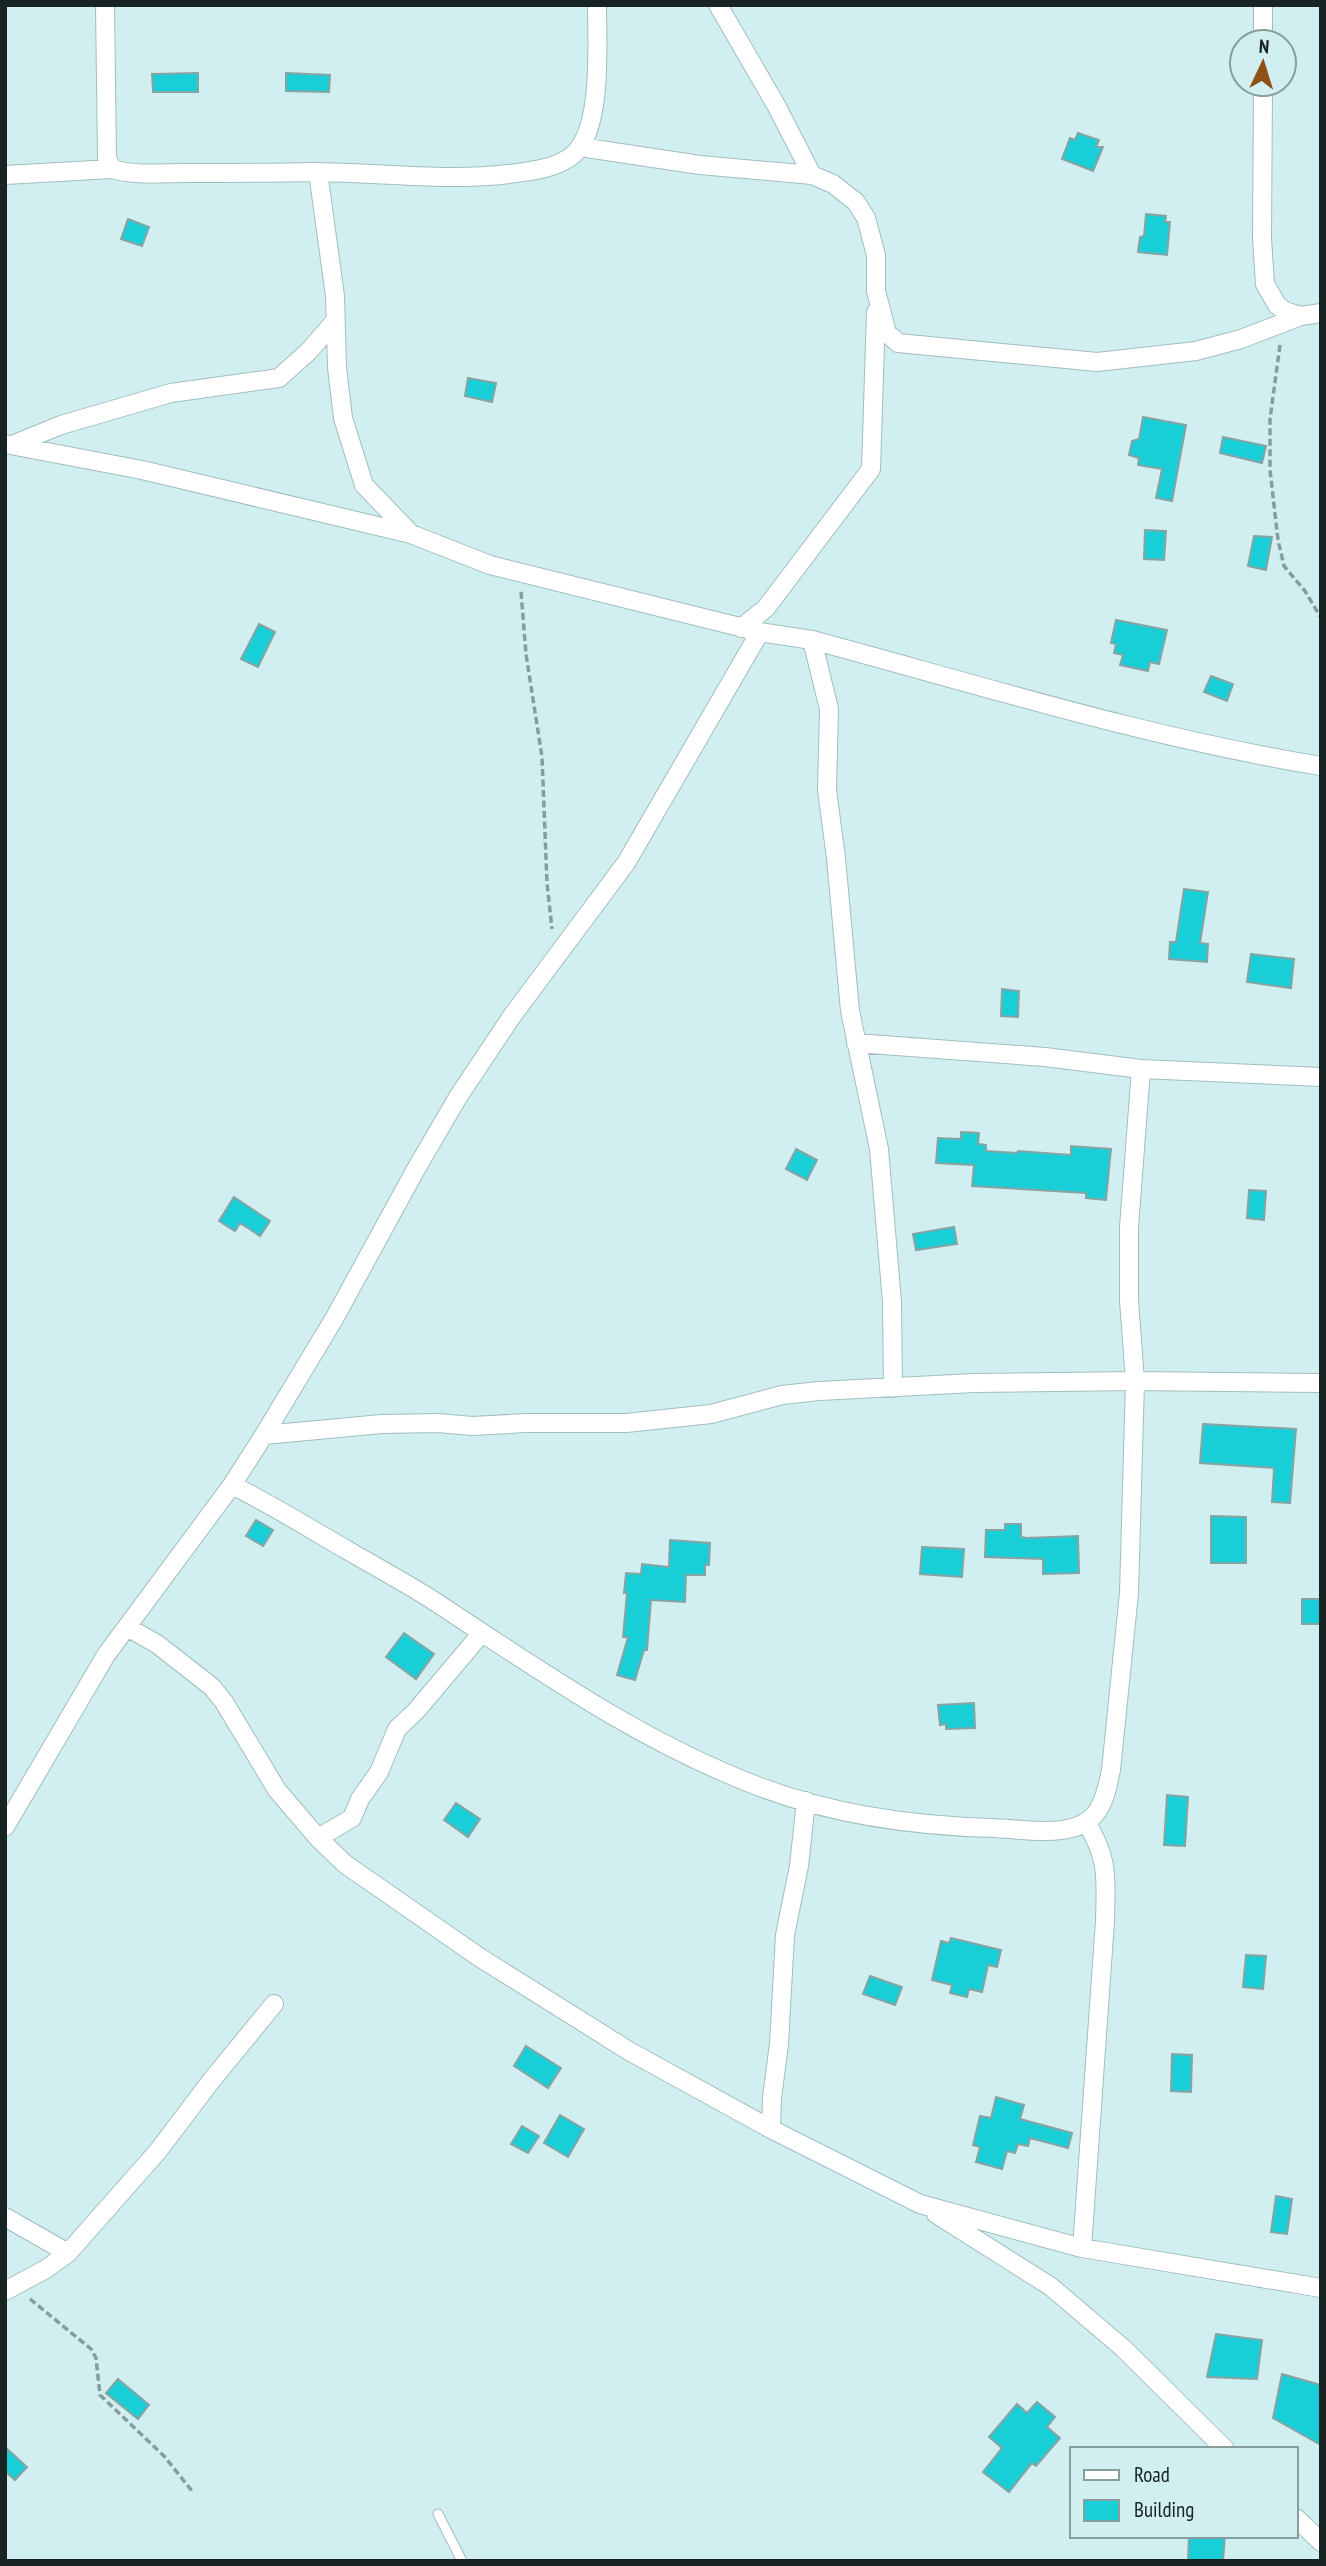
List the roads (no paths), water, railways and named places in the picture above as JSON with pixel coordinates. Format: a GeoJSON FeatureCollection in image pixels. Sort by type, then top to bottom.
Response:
{"type":"FeatureCollection","features":[{"type":"Feature","properties":{"kind":"street"},"geometry":{"type":"LineString","coordinates":[[105,5],[107,158],[112,169]]}},
{"type":"Feature","properties":{"kind":"street"},"geometry":{"type":"LineString","coordinates":[[5,175],[112,169],[142,173],[318,172],[421,176],[507,174],[546,168],[564,162],[580,148],[586,138],[595,93],[597,5]]}},
{"type":"Feature","properties":{"kind":"street"},"geometry":{"type":"LineString","coordinates":[[718,5],[776,105],[812,175]]}},
{"type":"Feature","properties":{"kind":"street"},"geometry":{"type":"LineString","coordinates":[[1263,5],[1263,28]]}},
{"type":"Feature","properties":{"kind":"street"},"geometry":{"type":"LineString","coordinates":[[1263,98],[1262,238],[1265,285],[1276,305],[1292,319]]}},
{"type":"Feature","properties":{"kind":"street"},"geometry":{"type":"LineString","coordinates":[[580,148],[700,165],[812,175],[833,184],[863,211],[876,255],[871,469],[766,608],[741,628]]}},
{"type":"Feature","properties":{"kind":"street"},"geometry":{"type":"LineString","coordinates":[[318,172],[335,296],[337,367],[343,418],[364,485],[411,534]]}},
{"type":"Feature","properties":{"kind":"street"},"geometry":{"type":"LineString","coordinates":[[876,291],[887,333],[898,343],[1097,362],[1196,351],[1241,339],[1292,319],[1321,313]]}},
{"type":"Feature","properties":{"kind":"street"},"geometry":{"type":"LineString","coordinates":[[8,445],[61,425],[171,393],[279,378],[309,351],[335,321]]}},
{"type":"Feature","properties":{"kind":"street"},"geometry":{"type":"LineString","coordinates":[[8,445],[142,470],[411,534],[490,565],[519,573],[741,628],[812,640],[1138,728],[1272,758],[1321,766]]}},
{"type":"Feature","properties":{"kind":"street"},"geometry":{"type":"LineString","coordinates":[[5,1827],[85,1688],[232,1485],[264,1435],[334,1320],[379,1234],[458,1097],[512,1016],[626,863],[760,632]]}},
{"type":"Feature","properties":{"kind":"street"},"geometry":{"type":"LineString","coordinates":[[812,640],[829,709],[827,790],[846,977],[856,1043],[880,1160],[892,1302],[893,1388]]}},
{"type":"Feature","properties":{"kind":"street"},"geometry":{"type":"LineString","coordinates":[[856,1043],[1045,1057],[1141,1069],[1321,1077]]}},
{"type":"Feature","properties":{"kind":"street"},"geometry":{"type":"LineString","coordinates":[[232,1485],[275,1507],[432,1600],[582,1699],[666,1746],[761,1787],[879,1819],[962,1827],[1056,1830],[1073,1828],[1086,1822],[1097,1812],[1104,1798],[1111,1770],[1129,1593],[1135,1381],[1128,1250],[1141,1069]]}},
{"type":"Feature","properties":{"kind":"street"},"geometry":{"type":"LineString","coordinates":[[264,1435],[382,1424],[438,1423],[472,1426],[626,1423],[711,1414],[782,1395],[974,1383],[1321,1383]]}},
{"type":"Feature","properties":{"kind":"street"},"geometry":{"type":"LineString","coordinates":[[127,1627],[157,1644],[212,1687],[225,1702],[277,1790],[318,1838],[345,1864],[479,1957],[629,2051],[771,2129],[920,2204],[1050,2286],[1123,2348],[1223,2447]]}},
{"type":"Feature","properties":{"kind":"street"},"geometry":{"type":"LineString","coordinates":[[318,1838],[352,1818],[360,1799],[379,1772],[397,1729],[416,1711],[481,1634]]}},
{"type":"Feature","properties":{"kind":"street"},"geometry":{"type":"LineString","coordinates":[[771,2129],[785,1935],[799,1866],[806,1801]]}},
{"type":"Feature","properties":{"kind":"street"},"geometry":{"type":"LineString","coordinates":[[1082,2248],[1106,1881],[1106,1867],[1099,1843],[1086,1822]]}},
{"type":"Feature","properties":{"kind":"street"},"geometry":{"type":"LineString","coordinates":[[10,2289],[68,2253],[158,2151],[274,2004]]}},
{"type":"Feature","properties":{"kind":"street"},"geometry":{"type":"LineString","coordinates":[[920,2204],[1082,2248],[1321,2288]]}},
{"type":"Feature","properties":{"kind":"street"},"geometry":{"type":"LineString","coordinates":[[5,2217],[68,2253]]}},
{"type":"Feature","properties":{"kind":"street"},"geometry":{"type":"LineString","coordinates":[[1298,2520],[1321,2542]]}},
{"type":"Feature","properties":{"kind":"lane"},"geometry":{"type":"LineString","coordinates":[[438,2514],[463,2561]]}}]}
